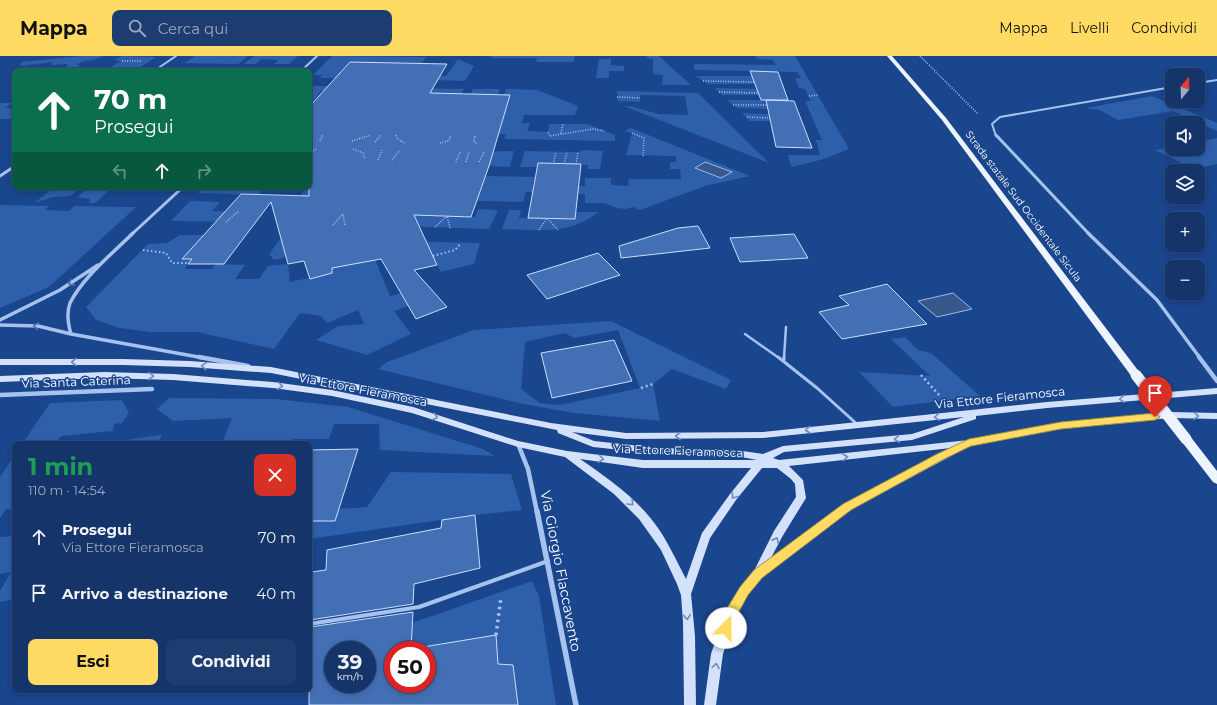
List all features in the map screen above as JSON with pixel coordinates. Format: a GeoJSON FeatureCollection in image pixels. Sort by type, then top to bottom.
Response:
{"type":"FeatureCollection","features":[{"type":"Feature","properties":{"kind":"main road","name":"Strada statale Sud Occidentale Sicula"},"geometry":{"type":"LineString","coordinates":[[890,56],[944,119],[1217,479]]}},
{"type":"Feature","properties":{"kind":"main road","name":"Via Ettore Fieramosca"},"geometry":{"type":"LineString","coordinates":[[0,362],[123,362],[190,364],[271,370],[551,426],[633,436],[763,435],[1217,391]]}},
{"type":"Feature","properties":{"kind":"main road","name":"Via Ettore Fieramosca"},"geometry":{"type":"LineString","coordinates":[[0,379],[104,375],[173,377],[273,385],[332,394],[413,410],[518,444],[567,454],[643,464],[761,462],[778,464],[969,443],[1061,425],[1170,415],[1217,416]]}},
{"type":"Feature","properties":{"kind":"main road"},"geometry":{"type":"LineString","coordinates":[[686,593],[706,536],[733,497],[761,462],[783,449],[912,437],[988,412]]}},
{"type":"Feature","properties":{"kind":"main road"},"geometry":{"type":"LineString","coordinates":[[551,426],[593,444],[659,451],[736,453],[761,462]]}},
{"type":"Feature","properties":{"kind":"main road"},"geometry":{"type":"LineString","coordinates":[[758,574],[847,507],[969,443]]}},
{"type":"Feature","properties":{"kind":"main road"},"geometry":{"type":"LineString","coordinates":[[567,454],[625,496],[652,525],[670,558],[686,593],[690,650],[690,705]]}},
{"type":"Feature","properties":{"kind":"main road"},"geometry":{"type":"LineString","coordinates":[[710,705],[717,654],[730,614],[744,591],[758,574],[778,534],[801,498],[800,483],[794,476],[778,464]]}},
{"type":"Feature","properties":{"kind":"street"},"geometry":{"type":"LineString","coordinates":[[158,68],[176,56]]}},
{"type":"Feature","properties":{"kind":"street"},"geometry":{"type":"LineString","coordinates":[[305,68],[317,56]]}},
{"type":"Feature","properties":{"kind":"street"},"geometry":{"type":"LineString","coordinates":[[1205,82],[1217,80]]}},
{"type":"Feature","properties":{"kind":"street"},"geometry":{"type":"LineString","coordinates":[[1165,88],[1000,117],[992,124],[995,134],[1072,218],[1157,300],[1217,381]]}},
{"type":"Feature","properties":{"kind":"street"},"geometry":{"type":"LineString","coordinates":[[0,176],[12,168]]}},
{"type":"Feature","properties":{"kind":"street"},"geometry":{"type":"LineString","coordinates":[[71,334],[67,320],[70,304],[84,284],[104,261],[179,190]]}},
{"type":"Feature","properties":{"kind":"street"},"geometry":{"type":"LineString","coordinates":[[0,320],[60,290],[104,261]]}},
{"type":"Feature","properties":{"kind":"street"},"geometry":{"type":"LineString","coordinates":[[0,325],[38,326],[71,334],[271,370]]}},
{"type":"Feature","properties":{"kind":"street","name":"Via Santa Caterina"},"geometry":{"type":"LineString","coordinates":[[0,395],[152,390]]}},
{"type":"Feature","properties":{"kind":"street","name":"Via Giorgio Flaccavento"},"geometry":{"type":"LineString","coordinates":[[518,444],[528,469],[548,561],[576,705]]}},
{"type":"Feature","properties":{"kind":"lane"},"geometry":{"type":"LineString","coordinates":[[784,360],[786,328]]}},
{"type":"Feature","properties":{"kind":"lane"},"geometry":{"type":"LineString","coordinates":[[745,334],[784,360],[823,391],[858,425]]}},
{"type":"Feature","properties":{"kind":"lane"},"geometry":{"type":"LineString","coordinates":[[312,624],[419,607],[548,561]]}},
{"type":"Feature","properties":{"kind":"path"},"geometry":{"type":"LineString","coordinates":[[920,56],[975,113],[992,124]]}},
{"type":"Feature","properties":{"kind":"path"},"geometry":{"type":"LineString","coordinates":[[122,61],[142,61]]}},
{"type":"Feature","properties":{"kind":"path"},"geometry":{"type":"LineString","coordinates":[[703,81],[754,82]]}},
{"type":"Feature","properties":{"kind":"path"},"geometry":{"type":"LineString","coordinates":[[719,92],[758,93]]}},
{"type":"Feature","properties":{"kind":"path"},"geometry":{"type":"LineString","coordinates":[[808,96],[818,95]]}},
{"type":"Feature","properties":{"kind":"path"},"geometry":{"type":"LineString","coordinates":[[618,97],[640,98]]}},
{"type":"Feature","properties":{"kind":"path"},"geometry":{"type":"LineString","coordinates":[[733,105],[768,106]]}},
{"type":"Feature","properties":{"kind":"path"},"geometry":{"type":"LineString","coordinates":[[747,117],[770,118]]}},
{"type":"Feature","properties":{"kind":"path"},"geometry":{"type":"LineString","coordinates":[[561,133],[563,124]]}},
{"type":"Feature","properties":{"kind":"path"},"geometry":{"type":"LineString","coordinates":[[548,132],[550,136],[561,133],[572,134],[593,129],[605,131]]}},
{"type":"Feature","properties":{"kind":"path"},"geometry":{"type":"LineString","coordinates":[[632,133],[644,138],[643,156]]}},
{"type":"Feature","properties":{"kind":"path"},"geometry":{"type":"LineString","coordinates":[[320,141],[323,134]]}},
{"type":"Feature","properties":{"kind":"path"},"geometry":{"type":"LineString","coordinates":[[352,141],[371,135]]}},
{"type":"Feature","properties":{"kind":"path"},"geometry":{"type":"LineString","coordinates":[[375,142],[381,135]]}},
{"type":"Feature","properties":{"kind":"path"},"geometry":{"type":"LineString","coordinates":[[396,135],[397,139],[405,143]]}},
{"type":"Feature","properties":{"kind":"path"},"geometry":{"type":"LineString","coordinates":[[440,144],[448,141],[451,136]]}},
{"type":"Feature","properties":{"kind":"path"},"geometry":{"type":"LineString","coordinates":[[475,136],[474,141],[477,144]]}},
{"type":"Feature","properties":{"kind":"path"},"geometry":{"type":"LineString","coordinates":[[312,152],[317,148]]}},
{"type":"Feature","properties":{"kind":"path"},"geometry":{"type":"LineString","coordinates":[[353,149],[363,153],[365,160]]}},
{"type":"Feature","properties":{"kind":"path"},"geometry":{"type":"LineString","coordinates":[[378,160],[382,150]]}},
{"type":"Feature","properties":{"kind":"path"},"geometry":{"type":"LineString","coordinates":[[392,160],[400,150]]}},
{"type":"Feature","properties":{"kind":"path"},"geometry":{"type":"LineString","coordinates":[[456,162],[460,152]]}},
{"type":"Feature","properties":{"kind":"path"},"geometry":{"type":"LineString","coordinates":[[466,162],[470,152]]}},
{"type":"Feature","properties":{"kind":"path"},"geometry":{"type":"LineString","coordinates":[[479,162],[484,152]]}},
{"type":"Feature","properties":{"kind":"path"},"geometry":{"type":"LineString","coordinates":[[552,164],[556,152]]}},
{"type":"Feature","properties":{"kind":"path"},"geometry":{"type":"LineString","coordinates":[[564,164],[567,152]]}},
{"type":"Feature","properties":{"kind":"path"},"geometry":{"type":"LineString","coordinates":[[576,164],[578,152]]}},
{"type":"Feature","properties":{"kind":"path"},"geometry":{"type":"LineString","coordinates":[[226,222],[239,211]]}},
{"type":"Feature","properties":{"kind":"path"},"geometry":{"type":"LineString","coordinates":[[334,225],[343,214],[345,225]]}},
{"type":"Feature","properties":{"kind":"path"},"geometry":{"type":"LineString","coordinates":[[435,227],[447,216],[450,228]]}},
{"type":"Feature","properties":{"kind":"path"},"geometry":{"type":"LineString","coordinates":[[539,230],[547,218],[558,230]]}},
{"type":"Feature","properties":{"kind":"path"},"geometry":{"type":"LineString","coordinates":[[433,256],[455,250],[461,243]]}},
{"type":"Feature","properties":{"kind":"path"},"geometry":{"type":"LineString","coordinates":[[142,250],[166,253],[172,263],[189,263]]}},
{"type":"Feature","properties":{"kind":"path"},"geometry":{"type":"LineString","coordinates":[[921,375],[944,401]]}},
{"type":"Feature","properties":{"kind":"path"},"geometry":{"type":"LineString","coordinates":[[641,388],[653,384]]}},
{"type":"Feature","properties":{"kind":"path"},"geometry":{"type":"LineString","coordinates":[[496,635],[501,592]]}},
{"type":"Feature","properties":{"kind":"shaded area"},"geometry":{"type":"Polygon","coordinates":[[[81,56],[104,56],[79,63],[76,65],[81,65],[76,68],[65,68],[68,64],[51,65],[53,62],[20,66],[21,62],[81,56]]]}},
{"type":"Feature","properties":{"kind":"shaded area"},"geometry":{"type":"Polygon","coordinates":[[[122,56],[156,57],[139,68],[109,68],[121,61],[114,60],[122,56]]]}},
{"type":"Feature","properties":{"kind":"shaded area"},"geometry":{"type":"Polygon","coordinates":[[[195,56],[248,56],[238,64],[185,63],[195,56]]]}},
{"type":"Feature","properties":{"kind":"shaded area"},"geometry":{"type":"Polygon","coordinates":[[[254,56],[298,56],[289,64],[274,64],[278,60],[261,59],[256,64],[244,64],[254,56]]]}},
{"type":"Feature","properties":{"kind":"shaded area"},"geometry":{"type":"Polygon","coordinates":[[[332,56],[426,57],[422,63],[350,62],[340,72],[355,72],[378,79],[319,78],[322,75],[313,75],[332,56]]]}},
{"type":"Feature","properties":{"kind":"shaded area"},"geometry":{"type":"Polygon","coordinates":[[[490,56],[575,56],[573,62],[536,62],[537,58],[494,58],[490,56]]]}},
{"type":"Feature","properties":{"kind":"shaded area"},"geometry":{"type":"Polygon","coordinates":[[[647,56],[659,56],[691,85],[662,85],[663,75],[653,74],[653,59],[647,58],[647,56]]]}},
{"type":"Feature","properties":{"kind":"shaded area"},"geometry":{"type":"Polygon","coordinates":[[[755,56],[795,56],[849,149],[824,159],[791,167],[788,155],[820,155],[816,140],[822,140],[805,101],[811,101],[805,89],[799,88],[795,78],[801,78],[797,72],[694,70],[694,64],[776,65],[773,60],[757,59],[755,56]]]}},
{"type":"Feature","properties":{"kind":"shaded area"},"geometry":{"type":"Polygon","coordinates":[[[458,59],[474,66],[465,81],[435,80],[436,76],[446,76],[458,59]]]}},
{"type":"Feature","properties":{"kind":"shaded area"},"geometry":{"type":"Polygon","coordinates":[[[599,59],[611,59],[611,65],[624,66],[624,71],[609,71],[609,78],[596,78],[599,59]]]}},
{"type":"Feature","properties":{"kind":"shaded area"},"geometry":{"type":"Polygon","coordinates":[[[695,76],[752,76],[755,84],[708,84],[695,76]]]}},
{"type":"Feature","properties":{"kind":"shaded area"},"geometry":{"type":"Polygon","coordinates":[[[312,86],[342,86],[338,91],[321,91],[312,102],[312,86]]]}},
{"type":"Feature","properties":{"kind":"shaded area"},"geometry":{"type":"Polygon","coordinates":[[[412,88],[464,89],[461,94],[445,93],[498,110],[506,89],[537,90],[578,106],[575,115],[524,115],[522,123],[530,123],[527,131],[548,132],[549,124],[587,124],[615,135],[615,141],[504,139],[506,134],[495,134],[412,88]]]}},
{"type":"Feature","properties":{"kind":"shaded area"},"geometry":{"type":"Polygon","coordinates":[[[715,88],[757,89],[759,95],[722,95],[715,88]]]}},
{"type":"Feature","properties":{"kind":"shaded area"},"geometry":{"type":"Polygon","coordinates":[[[473,89],[500,89],[497,99],[486,94],[471,94],[473,89]]]}},
{"type":"Feature","properties":{"kind":"shaded area"},"geometry":{"type":"Polygon","coordinates":[[[617,91],[698,93],[769,163],[624,106],[630,106],[658,114],[688,115],[685,96],[640,95],[640,102],[618,101],[617,91]]]}},
{"type":"Feature","properties":{"kind":"shaded area"},"geometry":{"type":"Polygon","coordinates":[[[1152,96],[1165,101],[1165,108],[1181,108],[1200,116],[1184,116],[1173,111],[1118,120],[1100,110],[1086,108],[1152,96]]]}},
{"type":"Feature","properties":{"kind":"shaded area"},"geometry":{"type":"Polygon","coordinates":[[[727,100],[767,100],[769,109],[737,108],[727,100]]]}},
{"type":"Feature","properties":{"kind":"shaded area"},"geometry":{"type":"Polygon","coordinates":[[[0,103],[12,103],[5,108],[12,108],[12,119],[0,119],[0,103]]]}},
{"type":"Feature","properties":{"kind":"shaded area"},"geometry":{"type":"Polygon","coordinates":[[[742,113],[769,114],[771,121],[750,121],[742,113]]]}},
{"type":"Feature","properties":{"kind":"shaded area"},"geometry":{"type":"Polygon","coordinates":[[[1205,118],[1217,123],[1217,131],[1205,126],[1205,118]]]}},
{"type":"Feature","properties":{"kind":"shaded area"},"geometry":{"type":"Polygon","coordinates":[[[631,128],[750,176],[705,186],[640,210],[633,207],[626,209],[617,208],[604,203],[585,203],[585,194],[526,192],[523,202],[300,196],[305,190],[312,190],[312,182],[483,184],[486,176],[535,177],[532,185],[585,186],[585,178],[611,178],[611,185],[628,186],[629,179],[681,179],[680,169],[670,169],[670,162],[676,162],[676,156],[626,155],[632,133],[624,131],[631,128]]]}},
{"type":"Feature","properties":{"kind":"shaded area"},"geometry":{"type":"Polygon","coordinates":[[[1217,138],[1217,164],[1205,167],[1205,164],[1184,164],[1168,156],[1205,156],[1205,141],[1217,138]]]}},
{"type":"Feature","properties":{"kind":"shaded area"},"geometry":{"type":"Polygon","coordinates":[[[1165,148],[1165,155],[1155,150],[1165,148]]]}},
{"type":"Feature","properties":{"kind":"shaded area"},"geometry":{"type":"Polygon","coordinates":[[[584,150],[603,151],[600,169],[587,169],[588,165],[538,163],[537,167],[520,167],[525,151],[578,152],[584,150]]]}},
{"type":"Feature","properties":{"kind":"shaded area"},"geometry":{"type":"Polygon","coordinates":[[[514,151],[510,167],[489,166],[490,162],[469,152],[514,151]]]}},
{"type":"Feature","properties":{"kind":"shaded area"},"geometry":{"type":"Polygon","coordinates":[[[705,162],[732,172],[721,178],[695,168],[705,162]]]}},
{"type":"Feature","properties":{"kind":"shaded area"},"geometry":{"type":"Polygon","coordinates":[[[51,190],[78,190],[70,196],[53,197],[34,203],[51,190]]]}},
{"type":"Feature","properties":{"kind":"shaded area"},"geometry":{"type":"Polygon","coordinates":[[[85,190],[110,190],[95,203],[89,203],[90,199],[77,197],[85,190]]]}},
{"type":"Feature","properties":{"kind":"shaded area"},"geometry":{"type":"Polygon","coordinates":[[[201,190],[263,190],[259,195],[198,193],[201,190]]]}},
{"type":"Feature","properties":{"kind":"shaded area"},"geometry":{"type":"Polygon","coordinates":[[[190,201],[220,202],[212,211],[253,212],[246,222],[171,221],[190,201]]]}},
{"type":"Feature","properties":{"kind":"shaded area"},"geometry":{"type":"Polygon","coordinates":[[[410,204],[418,215],[475,217],[478,209],[498,210],[489,229],[399,226],[410,204]]]}},
{"type":"Feature","properties":{"kind":"shaded area"},"geometry":{"type":"Polygon","coordinates":[[[0,205],[50,206],[45,210],[69,211],[74,206],[136,207],[49,287],[0,308],[0,205]]]}},
{"type":"Feature","properties":{"kind":"shaded area"},"geometry":{"type":"Polygon","coordinates":[[[509,210],[521,210],[519,218],[575,219],[576,212],[598,212],[587,219],[564,228],[552,230],[502,229],[509,210]]]}},
{"type":"Feature","properties":{"kind":"shaded area"},"geometry":{"type":"Polygon","coordinates":[[[180,235],[211,235],[183,259],[191,259],[185,269],[212,269],[216,264],[245,265],[235,279],[259,279],[268,266],[288,264],[290,282],[332,273],[332,268],[285,253],[286,257],[274,260],[269,254],[281,238],[480,243],[474,264],[441,272],[428,246],[375,259],[390,296],[405,292],[414,304],[394,311],[411,334],[367,355],[316,340],[338,326],[364,324],[358,310],[327,323],[321,316],[300,313],[274,349],[197,332],[150,332],[120,328],[96,320],[86,307],[148,244],[167,243],[180,235]]]}},
{"type":"Feature","properties":{"kind":"shaded area"},"geometry":{"type":"Polygon","coordinates":[[[953,293],[972,309],[937,317],[918,301],[953,293]]]}},
{"type":"Feature","properties":{"kind":"shaded area"},"geometry":{"type":"Polygon","coordinates":[[[611,321],[731,380],[726,389],[672,369],[653,384],[660,421],[574,413],[523,404],[378,369],[387,362],[474,330],[611,321]],[[618,330],[574,338],[565,333],[525,342],[521,389],[540,403],[560,405],[640,388],[618,330]]]}},
{"type":"Feature","properties":{"kind":"shaded area"},"geometry":{"type":"Polygon","coordinates":[[[905,337],[918,350],[931,353],[980,396],[893,407],[859,372],[930,376],[891,339],[905,337]]]}},
{"type":"Feature","properties":{"kind":"shaded area"},"geometry":{"type":"Polygon","coordinates":[[[169,398],[276,399],[348,407],[483,449],[495,456],[380,450],[379,424],[334,424],[329,439],[293,439],[292,441],[223,441],[232,418],[173,421],[157,409],[169,398]]]}},
{"type":"Feature","properties":{"kind":"shaded area"},"geometry":{"type":"Polygon","coordinates":[[[122,400],[129,413],[122,423],[114,424],[113,431],[61,436],[58,441],[24,441],[50,403],[122,400]]]}},
{"type":"Feature","properties":{"kind":"shaded area"},"geometry":{"type":"Polygon","coordinates":[[[162,435],[159,441],[129,441],[130,439],[162,435]]]}},
{"type":"Feature","properties":{"kind":"shaded area"},"geometry":{"type":"Polygon","coordinates":[[[12,459],[12,509],[6,509],[0,518],[0,477],[12,459]]]}},
{"type":"Feature","properties":{"kind":"shaded area"},"geometry":{"type":"Polygon","coordinates":[[[391,472],[511,474],[522,510],[475,515],[312,539],[312,521],[317,521],[322,510],[367,507],[391,472]]]}},
{"type":"Feature","properties":{"kind":"shaded area"},"geometry":{"type":"Polygon","coordinates":[[[12,536],[12,600],[0,602],[0,591],[11,572],[0,574],[0,537],[12,536]]]}},
{"type":"Feature","properties":{"kind":"shaded area"},"geometry":{"type":"Polygon","coordinates":[[[532,581],[539,596],[556,705],[515,705],[513,665],[498,664],[496,635],[437,705],[408,705],[419,693],[436,693],[436,641],[411,641],[412,623],[532,581]]]}},
{"type":"Feature","properties":{"kind":"building"},"geometry":{"type":"Polygon","coordinates":[[[350,62],[447,64],[430,93],[510,95],[489,166],[471,217],[414,215],[437,265],[414,270],[447,307],[416,319],[381,259],[332,268],[332,273],[310,279],[304,261],[288,264],[271,202],[224,264],[188,264],[192,259],[182,259],[241,194],[309,196],[309,190],[312,190],[312,104],[350,62]]]}},
{"type":"Feature","properties":{"kind":"building"},"geometry":{"type":"Polygon","coordinates":[[[750,71],[778,72],[788,100],[761,100],[750,71]]]}},
{"type":"Feature","properties":{"kind":"building"},"geometry":{"type":"Polygon","coordinates":[[[766,100],[794,101],[812,148],[776,147],[766,100]]]}},
{"type":"Feature","properties":{"kind":"building"},"geometry":{"type":"Polygon","coordinates":[[[538,163],[581,164],[575,219],[528,218],[538,163]]]}},
{"type":"Feature","properties":{"kind":"building"},"geometry":{"type":"Polygon","coordinates":[[[698,226],[710,248],[621,258],[619,246],[678,228],[698,226]]]}},
{"type":"Feature","properties":{"kind":"building"},"geometry":{"type":"Polygon","coordinates":[[[794,234],[808,258],[740,262],[730,238],[794,234]]]}},
{"type":"Feature","properties":{"kind":"building"},"geometry":{"type":"Polygon","coordinates":[[[598,253],[620,275],[547,299],[527,275],[598,253]]]}},
{"type":"Feature","properties":{"kind":"building"},"geometry":{"type":"Polygon","coordinates":[[[887,284],[927,324],[842,339],[819,312],[849,305],[839,296],[887,284]]]}},
{"type":"Feature","properties":{"kind":"building"},"geometry":{"type":"Polygon","coordinates":[[[614,340],[632,381],[552,398],[541,353],[614,340]]]}},
{"type":"Feature","properties":{"kind":"building"},"geometry":{"type":"Polygon","coordinates":[[[358,449],[335,521],[312,521],[312,450],[358,449]]]}},
{"type":"Feature","properties":{"kind":"building"},"geometry":{"type":"Polygon","coordinates":[[[475,515],[480,568],[414,584],[413,604],[312,620],[312,572],[326,570],[327,550],[441,528],[442,520],[475,515]]]}},
{"type":"Feature","properties":{"kind":"building"},"geometry":{"type":"Polygon","coordinates":[[[413,612],[411,641],[384,641],[384,693],[436,693],[436,645],[496,635],[498,664],[513,665],[518,705],[309,705],[309,693],[312,693],[312,627],[413,612]]]}},
{"type":"Feature","properties":{"kind":"route"},"geometry":{"type":"LineString","coordinates":[[726,628],[730,614],[744,591],[758,574],[847,507],[940,456],[969,443],[1061,425],[1155,417]]}}]}
